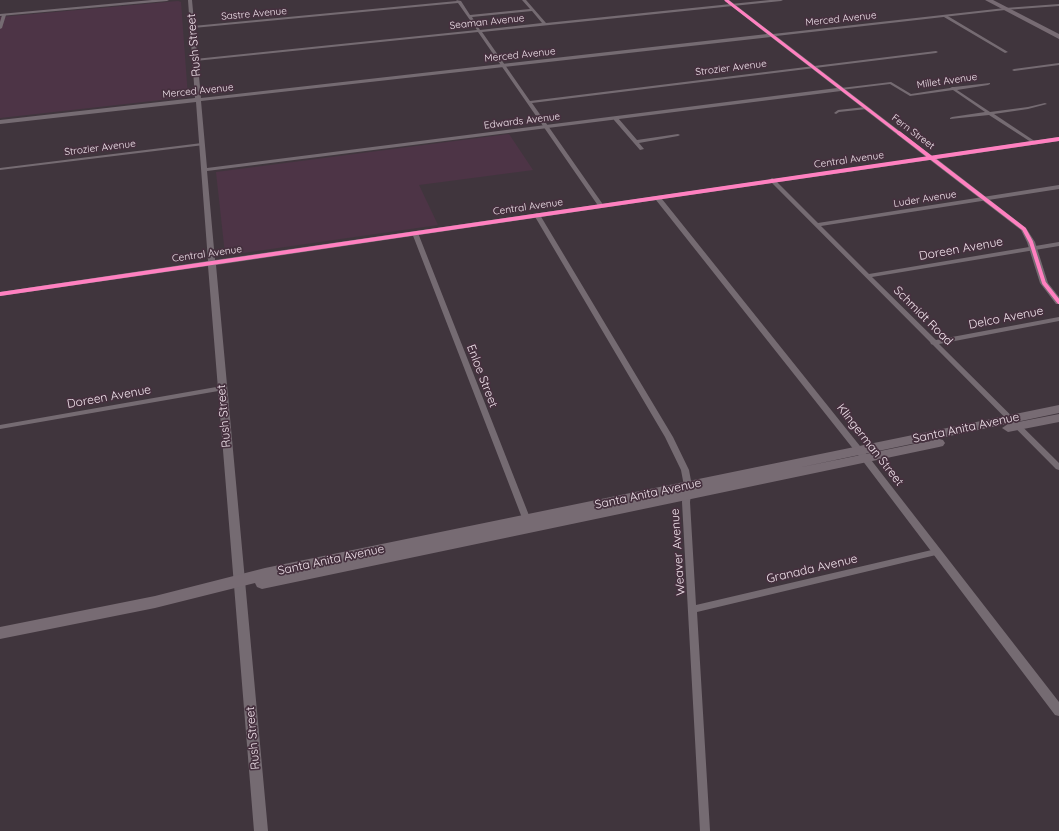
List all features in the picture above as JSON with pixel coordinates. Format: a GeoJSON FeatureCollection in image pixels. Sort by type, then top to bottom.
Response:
{"type":"FeatureCollection","features":[{"type":"Feature","properties":{"kind":"main road"},"geometry":{"type":"LineString","coordinates":[[988,0],[1059,32]]}},
{"type":"Feature","properties":{"kind":"main road"},"geometry":{"type":"LineString","coordinates":[[997,0],[1009,9],[1059,37]]}},
{"type":"Feature","properties":{"kind":"main road","name":"Santa Anita Avenue"},"geometry":{"type":"LineString","coordinates":[[1014,423],[1059,409]]}},
{"type":"Feature","properties":{"kind":"main road","name":"Santa Anita Avenue"},"geometry":{"type":"LineString","coordinates":[[0,633],[156,602],[239,582],[265,574],[528,523],[1014,423],[1059,418]]}},
{"type":"Feature","properties":{"kind":"street"},"geometry":{"type":"LineString","coordinates":[[0,28],[2,15],[167,0]]}},
{"type":"Feature","properties":{"kind":"street","name":"Rush Street"},"geometry":{"type":"LineString","coordinates":[[190,0],[261,831]]}},
{"type":"Feature","properties":{"kind":"street"},"geometry":{"type":"LineString","coordinates":[[524,0],[545,24]]}},
{"type":"Feature","properties":{"kind":"street","name":"Fern Street"},"geometry":{"type":"LineString","coordinates":[[726,0],[1024,230],[1033,248],[1044,283],[1059,302]]}},
{"type":"Feature","properties":{"kind":"street","name":"Seaman Avenue"},"geometry":{"type":"LineString","coordinates":[[195,60],[780,0]]}},
{"type":"Feature","properties":{"kind":"street"},"geometry":{"type":"LineString","coordinates":[[459,1],[601,206]]}},
{"type":"Feature","properties":{"kind":"street","name":"Sastre Avenue"},"geometry":{"type":"LineString","coordinates":[[193,27],[459,1]]}},
{"type":"Feature","properties":{"kind":"street","name":"Merced Avenue"},"geometry":{"type":"LineString","coordinates":[[1041,5],[1046,2],[1059,1]]}},
{"type":"Feature","properties":{"kind":"street","name":"Merced Avenue"},"geometry":{"type":"LineString","coordinates":[[0,122],[1041,5],[1059,5]]}},
{"type":"Feature","properties":{"kind":"street"},"geometry":{"type":"LineString","coordinates":[[470,16],[532,10]]}},
{"type":"Feature","properties":{"kind":"street"},"geometry":{"type":"LineString","coordinates":[[945,16],[1006,52]]}},
{"type":"Feature","properties":{"kind":"street","name":"Strozier Avenue"},"geometry":{"type":"LineString","coordinates":[[529,102],[936,52]]}},
{"type":"Feature","properties":{"kind":"street"},"geometry":{"type":"LineString","coordinates":[[1014,70],[1059,64]]}},
{"type":"Feature","properties":{"kind":"street","name":"Millet Avenue"},"geometry":{"type":"LineString","coordinates":[[841,89],[891,83],[910,95],[988,84]]}},
{"type":"Feature","properties":{"kind":"street"},"geometry":{"type":"LineString","coordinates":[[952,88],[1034,143]]}},
{"type":"Feature","properties":{"kind":"street","name":"Edwards Avenue"},"geometry":{"type":"LineString","coordinates":[[204,170],[616,119],[841,89]]}},
{"type":"Feature","properties":{"kind":"street"},"geometry":{"type":"LineString","coordinates":[[952,118],[1035,107],[1045,104]]}},
{"type":"Feature","properties":{"kind":"street"},"geometry":{"type":"LineString","coordinates":[[836,113],[838,111],[865,108]]}},
{"type":"Feature","properties":{"kind":"street"},"geometry":{"type":"LineString","coordinates":[[616,119],[642,149]]}},
{"type":"Feature","properties":{"kind":"street"},"geometry":{"type":"LineString","coordinates":[[636,142],[678,135]]}},
{"type":"Feature","properties":{"kind":"street","name":"Central Avenue"},"geometry":{"type":"LineString","coordinates":[[0,294],[1059,139]]}},
{"type":"Feature","properties":{"kind":"street","name":"Strozier Avenue"},"geometry":{"type":"LineString","coordinates":[[0,169],[202,144]]}},
{"type":"Feature","properties":{"kind":"street","name":"Schmidt Road"},"geometry":{"type":"LineString","coordinates":[[772,180],[1059,467]]}},
{"type":"Feature","properties":{"kind":"street","name":"Luder Avenue"},"geometry":{"type":"LineString","coordinates":[[817,225],[1059,187]]}},
{"type":"Feature","properties":{"kind":"street","name":"Klingerman Street"},"geometry":{"type":"LineString","coordinates":[[657,197],[861,454],[1059,711]]}},
{"type":"Feature","properties":{"kind":"street","name":"Weaver Avenue"},"geometry":{"type":"LineString","coordinates":[[537,215],[671,441],[685,470],[688,490],[705,831]]}},
{"type":"Feature","properties":{"kind":"street","name":"Enloe Street"},"geometry":{"type":"LineString","coordinates":[[415,233],[528,523]]}},
{"type":"Feature","properties":{"kind":"street","name":"Doreen Avenue"},"geometry":{"type":"LineString","coordinates":[[868,276],[1059,244]]}},
{"type":"Feature","properties":{"kind":"street","name":"Delco Avenue"},"geometry":{"type":"LineString","coordinates":[[933,342],[1059,319]]}},
{"type":"Feature","properties":{"kind":"street","name":"Doreen Avenue"},"geometry":{"type":"LineString","coordinates":[[0,427],[222,388]]}},
{"type":"Feature","properties":{"kind":"street","name":"Granada Avenue"},"geometry":{"type":"LineString","coordinates":[[693,609],[936,552]]}},
{"type":"Feature","properties":{"kind":"shaded area"},"geometry":{"type":"Polygon","coordinates":[[[178,1],[181,2],[188,97],[0,118],[0,17],[178,1]]]}},
{"type":"Feature","properties":{"kind":"shaded area"},"geometry":{"type":"Polygon","coordinates":[[[509,134],[533,170],[419,185],[438,225],[229,255],[225,254],[216,172],[509,134]]]}},
{"type":"Feature","properties":{"kind":"cycle path"},"geometry":{"type":"LineString","coordinates":[[726,0],[1024,229],[1031,242],[1044,283],[1059,302]]}},
{"type":"Feature","properties":{"kind":"cycle path"},"geometry":{"type":"LineString","coordinates":[[0,294],[1059,139]]}}]}
